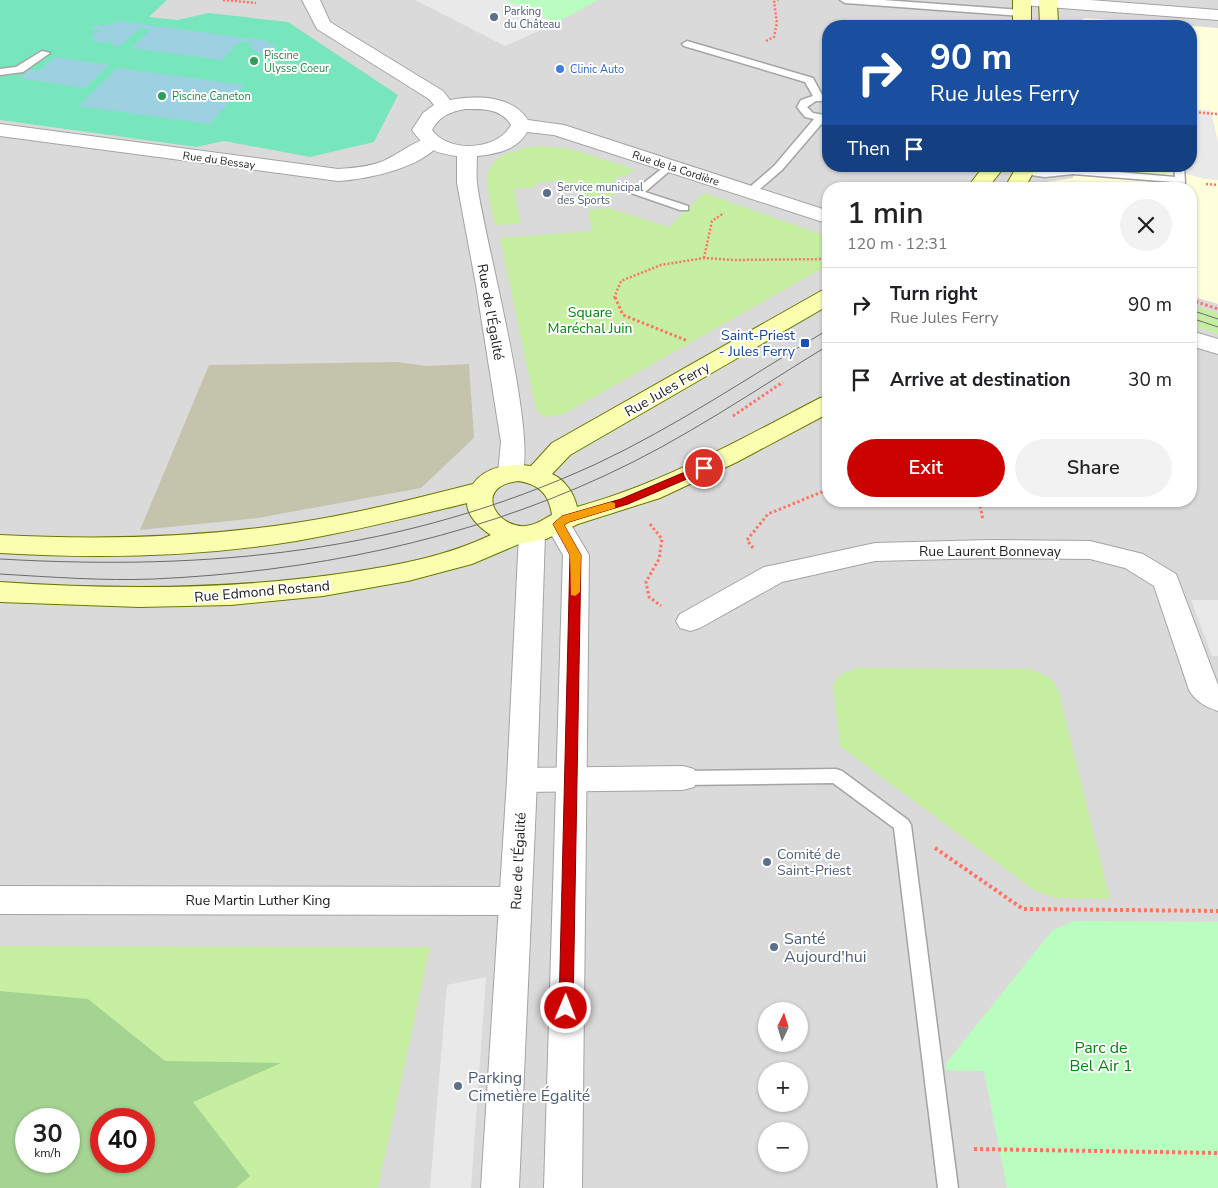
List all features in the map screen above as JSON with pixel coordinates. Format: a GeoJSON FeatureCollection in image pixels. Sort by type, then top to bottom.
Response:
{"type":"FeatureCollection","features":[{"type":"Feature","properties":{"kind":"main road"},"geometry":{"type":"LineString","coordinates":[[1048,1],[1049,20]]}},
{"type":"Feature","properties":{"kind":"main road"},"geometry":{"type":"LineString","coordinates":[[982,182],[990,172]]}},
{"type":"Feature","properties":{"kind":"main road","name":"Rue Jules Ferry"},"geometry":{"type":"LineString","coordinates":[[538,475],[561,449],[822,300]]}},
{"type":"Feature","properties":{"kind":"main road"},"geometry":{"type":"LineString","coordinates":[[480,491],[480,509],[489,521],[501,530],[543,528],[625,502],[704,468],[822,407]]}},
{"type":"Feature","properties":{"kind":"main road"},"geometry":{"type":"LineString","coordinates":[[0,544],[70,547],[156,546],[227,540],[334,525],[480,491],[491,479],[511,472],[538,475],[555,489],[566,503],[543,528]]}},
{"type":"Feature","properties":{"kind":"main road","name":"Rue Edmond Rostand"},"geometry":{"type":"LineString","coordinates":[[0,592],[129,598],[297,591],[440,566],[543,528]]}},
{"type":"Feature","properties":{"kind":"street"},"geometry":{"type":"LineString","coordinates":[[311,0],[323,25],[436,95],[446,107]]}},
{"type":"Feature","properties":{"kind":"street"},"geometry":{"type":"LineString","coordinates":[[1022,10],[1048,1],[1218,15]]}},
{"type":"Feature","properties":{"kind":"street"},"geometry":{"type":"LineString","coordinates":[[479,103],[504,107],[517,115],[521,125],[514,138],[494,148],[467,151],[447,149],[431,142],[422,130],[427,117],[446,107],[479,103]]}},
{"type":"Feature","properties":{"kind":"street","name":"Rue de la Cordière"},"geometry":{"type":"LineString","coordinates":[[521,125],[557,129],[822,216]]}},
{"type":"Feature","properties":{"kind":"street","name":"Rue du Bessay"},"geometry":{"type":"LineString","coordinates":[[0,130],[338,175],[367,174],[387,168],[431,142]]}},
{"type":"Feature","properties":{"kind":"street","name":"Rue de l'Égalité"},"geometry":{"type":"LineString","coordinates":[[467,151],[467,183],[487,285],[513,442],[511,472]]}},
{"type":"Feature","properties":{"kind":"street"},"geometry":{"type":"LineString","coordinates":[[1197,340],[1218,347]]}},
{"type":"Feature","properties":{"kind":"street"},"geometry":{"type":"LineString","coordinates":[[543,528],[576,555],[563,1188]]}},
{"type":"Feature","properties":{"kind":"street","name":"Rue de l'Égalité"},"geometry":{"type":"LineString","coordinates":[[500,1188],[522,780],[543,528]]}},
{"type":"Feature","properties":{"kind":"street","name":"Rue Laurent Bonnevay"},"geometry":{"type":"LineString","coordinates":[[690,621],[774,574],[875,552],[990,549],[1090,550],[1133,561],[1149,568],[1166,581],[1204,690],[1218,700]]}},
{"type":"Feature","properties":{"kind":"street"},"geometry":{"type":"LineString","coordinates":[[522,780],[683,778]]}},
{"type":"Feature","properties":{"kind":"street","name":"Rue Martin Luther King"},"geometry":{"type":"LineString","coordinates":[[0,900],[516,900]]}},
{"type":"Feature","properties":{"kind":"lane"},"geometry":{"type":"LineString","coordinates":[[845,0],[1022,10]]}},
{"type":"Feature","properties":{"kind":"lane"},"geometry":{"type":"LineString","coordinates":[[687,44],[809,80],[822,96]]}},
{"type":"Feature","properties":{"kind":"lane"},"geometry":{"type":"LineString","coordinates":[[0,72],[19,70],[45,53]]}},
{"type":"Feature","properties":{"kind":"lane"},"geometry":{"type":"LineString","coordinates":[[822,98],[805,102],[802,107],[809,115],[822,118]]}},
{"type":"Feature","properties":{"kind":"lane"},"geometry":{"type":"LineString","coordinates":[[750,192],[778,168],[822,121]]}},
{"type":"Feature","properties":{"kind":"lane"},"geometry":{"type":"LineString","coordinates":[[669,166],[637,194],[684,208]]}},
{"type":"Feature","properties":{"kind":"lane"},"geometry":{"type":"LineString","coordinates":[[1039,172],[1045,174],[1064,172]]}},
{"type":"Feature","properties":{"kind":"lane"},"geometry":{"type":"LineString","coordinates":[[1085,172],[1181,180],[1180,172]]}},
{"type":"Feature","properties":{"kind":"lane"},"geometry":{"type":"LineString","coordinates":[[683,778],[836,776],[902,825],[948,1188]]}},
{"type":"Feature","properties":{"kind":"path"},"geometry":{"type":"LineString","coordinates":[[223,0],[256,3]]}},
{"type":"Feature","properties":{"kind":"path"},"geometry":{"type":"LineString","coordinates":[[717,52],[765,42],[774,37],[777,23],[774,2],[778,0]]}},
{"type":"Feature","properties":{"kind":"path"},"geometry":{"type":"LineString","coordinates":[[1197,112],[1218,114]]}},
{"type":"Feature","properties":{"kind":"path"},"geometry":{"type":"LineString","coordinates":[[704,258],[712,221],[750,192]]}},
{"type":"Feature","properties":{"kind":"path"},"geometry":{"type":"LineString","coordinates":[[719,359],[692,342],[623,315],[614,298],[621,282],[660,265],[704,258],[734,260],[822,259]]}},
{"type":"Feature","properties":{"kind":"path"},"geometry":{"type":"LineString","coordinates":[[1197,302],[1218,309]]}},
{"type":"Feature","properties":{"kind":"path"},"geometry":{"type":"LineString","coordinates":[[774,574],[747,540],[768,514],[822,492]]}},
{"type":"Feature","properties":{"kind":"path"},"geometry":{"type":"LineString","coordinates":[[647,522],[662,538],[659,559],[646,582],[649,597],[665,610],[690,621]]}},
{"type":"Feature","properties":{"kind":"path"},"geometry":{"type":"LineString","coordinates":[[902,825],[1023,909],[1218,911]]}},
{"type":"Feature","properties":{"kind":"path"},"geometry":{"type":"LineString","coordinates":[[942,1148],[1218,1153]]}},
{"type":"Feature","properties":{"kind":"shaded area"},"geometry":{"type":"Polygon","coordinates":[[[0,0],[1218,0],[1218,1188],[0,1188],[0,0]]]}},
{"type":"Feature","properties":{"kind":"shaded area","name":"Parking du Château"},"geometry":{"type":"Polygon","coordinates":[[[415,0],[505,0],[556,23],[505,46],[415,0]]]}},
{"type":"Feature","properties":{"kind":"shaded area"},"geometry":{"type":"Polygon","coordinates":[[[1086,18],[1112,20],[1080,20],[1086,18]]]}},
{"type":"Feature","properties":{"kind":"shaded area"},"geometry":{"type":"Polygon","coordinates":[[[1197,26],[1218,28],[1218,304],[1197,298],[1197,182],[1047,182],[1073,178],[1073,172],[1197,172],[1197,26]]]}},
{"type":"Feature","properties":{"kind":"shaded area"},"geometry":{"type":"Polygon","coordinates":[[[1197,109],[1211,110],[1218,142],[1218,180],[1205,179],[1179,172],[1197,172],[1197,109]]]}},
{"type":"Feature","properties":{"kind":"shaded area"},"geometry":{"type":"Polygon","coordinates":[[[397,362],[426,366],[469,364],[474,438],[421,488],[258,518],[140,530],[209,365],[397,362]]]}},
{"type":"Feature","properties":{"kind":"shaded area"},"geometry":{"type":"Polygon","coordinates":[[[1191,600],[1218,600],[1218,656],[1212,656],[1191,600]]]}},
{"type":"Feature","properties":{"kind":"shaded area","name":"Parking Cimetière Égalité"},"geometry":{"type":"Polygon","coordinates":[[[486,977],[471,1188],[430,1188],[447,985],[486,977]]]}},
{"type":"Feature","properties":{"kind":"green space"},"geometry":{"type":"Polygon","coordinates":[[[0,0],[167,0],[149,17],[177,20],[209,13],[288,22],[398,95],[374,142],[310,157],[224,141],[196,147],[0,120],[0,0]]]}},
{"type":"Feature","properties":{"kind":"green space"},"geometry":{"type":"Polygon","coordinates":[[[505,0],[598,0],[556,23],[505,0]]]}},
{"type":"Feature","properties":{"kind":"green space"},"geometry":{"type":"Polygon","coordinates":[[[536,146],[567,148],[634,169],[628,175],[617,177],[610,185],[618,192],[606,200],[586,203],[582,185],[562,186],[561,180],[536,183],[536,187],[514,189],[521,224],[495,225],[487,181],[489,170],[494,162],[502,156],[516,150],[536,146]]]}},
{"type":"Feature","properties":{"kind":"green space","name":"Square Maréchal Juin"},"geometry":{"type":"Polygon","coordinates":[[[704,193],[822,235],[822,269],[562,415],[544,417],[536,409],[500,238],[592,231],[588,210],[608,208],[669,227],[704,193]]]}},
{"type":"Feature","properties":{"kind":"green space"},"geometry":{"type":"Polygon","coordinates":[[[1197,307],[1218,313],[1218,334],[1197,327],[1197,307]]]}},
{"type":"Feature","properties":{"kind":"green space"},"geometry":{"type":"Polygon","coordinates":[[[856,668],[1030,669],[1051,678],[1058,689],[1110,899],[1055,898],[1034,890],[840,746],[833,684],[841,674],[856,668]]]}},
{"type":"Feature","properties":{"kind":"green space","name":"Parc de Bel Air 1"},"geometry":{"type":"Polygon","coordinates":[[[1074,921],[1218,922],[1218,1188],[1007,1188],[984,1071],[945,1070],[947,1062],[1052,931],[1074,921]]]}},
{"type":"Feature","properties":{"kind":"green space"},"geometry":{"type":"Polygon","coordinates":[[[0,946],[430,947],[378,1188],[0,1188],[0,946]]]}},
{"type":"Feature","properties":{"kind":"green space"},"geometry":{"type":"Polygon","coordinates":[[[0,991],[88,999],[165,1061],[281,1063],[193,1102],[250,1176],[236,1188],[0,1188],[0,991]]]}},
{"type":"Feature","properties":{"kind":"water"},"geometry":{"type":"Polygon","coordinates":[[[119,21],[267,41],[277,48],[260,54],[249,47],[252,43],[240,41],[222,60],[131,48],[150,30],[161,31],[140,28],[120,46],[110,45],[115,39],[105,43],[91,40],[93,34],[101,31],[90,28],[94,25],[108,25],[119,21]]]}},
{"type":"Feature","properties":{"kind":"water"},"geometry":{"type":"Polygon","coordinates":[[[55,57],[109,65],[85,88],[19,78],[29,69],[39,71],[55,57]]]}},
{"type":"Feature","properties":{"kind":"water","name":"Piscine Caneton"},"geometry":{"type":"Polygon","coordinates":[[[117,68],[245,85],[210,124],[79,106],[117,68]]]}},
{"type":"Feature","properties":{"kind":"tram line"},"geometry":{"type":"LineString","coordinates":[[1197,312],[1218,319]]}},
{"type":"Feature","properties":{"kind":"tram line"},"geometry":{"type":"LineString","coordinates":[[1197,320],[1218,327]]}},
{"type":"Feature","properties":{"kind":"tram line"},"geometry":{"type":"LineString","coordinates":[[0,559],[154,562],[230,558],[304,549],[378,536],[451,518],[523,494],[596,464],[685,417],[822,333]]}},
{"type":"Feature","properties":{"kind":"tram line"},"geometry":{"type":"LineString","coordinates":[[0,574],[116,579],[154,579],[212,575],[270,569],[327,560],[441,535],[496,519],[551,499],[633,462],[690,431],[822,349]]}},
{"type":"Feature","properties":{"kind":"slow traffic"},"geometry":{"type":"LineString","coordinates":[[575,592],[576,555],[558,524],[566,519],[611,505]]}},
{"type":"Feature","properties":{"kind":"place","name":"Parking du Château"},"geometry":{"type":"Point","coordinates":[494,17]}},
{"type":"Feature","properties":{"kind":"place","name":"Piscine Ulysse Coeur"},"geometry":{"type":"Point","coordinates":[254,61]}},
{"type":"Feature","properties":{"kind":"place","name":"Clinic Auto"},"geometry":{"type":"Point","coordinates":[560,69]}},
{"type":"Feature","properties":{"kind":"place","name":"Piscine Caneton"},"geometry":{"type":"Point","coordinates":[162,96]}},
{"type":"Feature","properties":{"kind":"place","name":"Service municipal des Sports"},"geometry":{"type":"Point","coordinates":[547,193]}},
{"type":"Feature","properties":{"kind":"place","name":"Saint-Priest - Jules Ferry"},"geometry":{"type":"Point","coordinates":[805,343]}},
{"type":"Feature","properties":{"kind":"place","name":"Comité de Saint-Priest"},"geometry":{"type":"Point","coordinates":[767,862]}},
{"type":"Feature","properties":{"kind":"place","name":"Santé Aujourd'hui"},"geometry":{"type":"Point","coordinates":[774,947]}},
{"type":"Feature","properties":{"kind":"place","name":"Parking Cimetière Égalité"},"geometry":{"type":"Point","coordinates":[458,1086]}},
{"type":"Feature","properties":{"kind":"route"},"geometry":{"type":"LineString","coordinates":[[566,1008],[576,555],[558,524],[566,519],[625,502],[704,468]]}}]}
